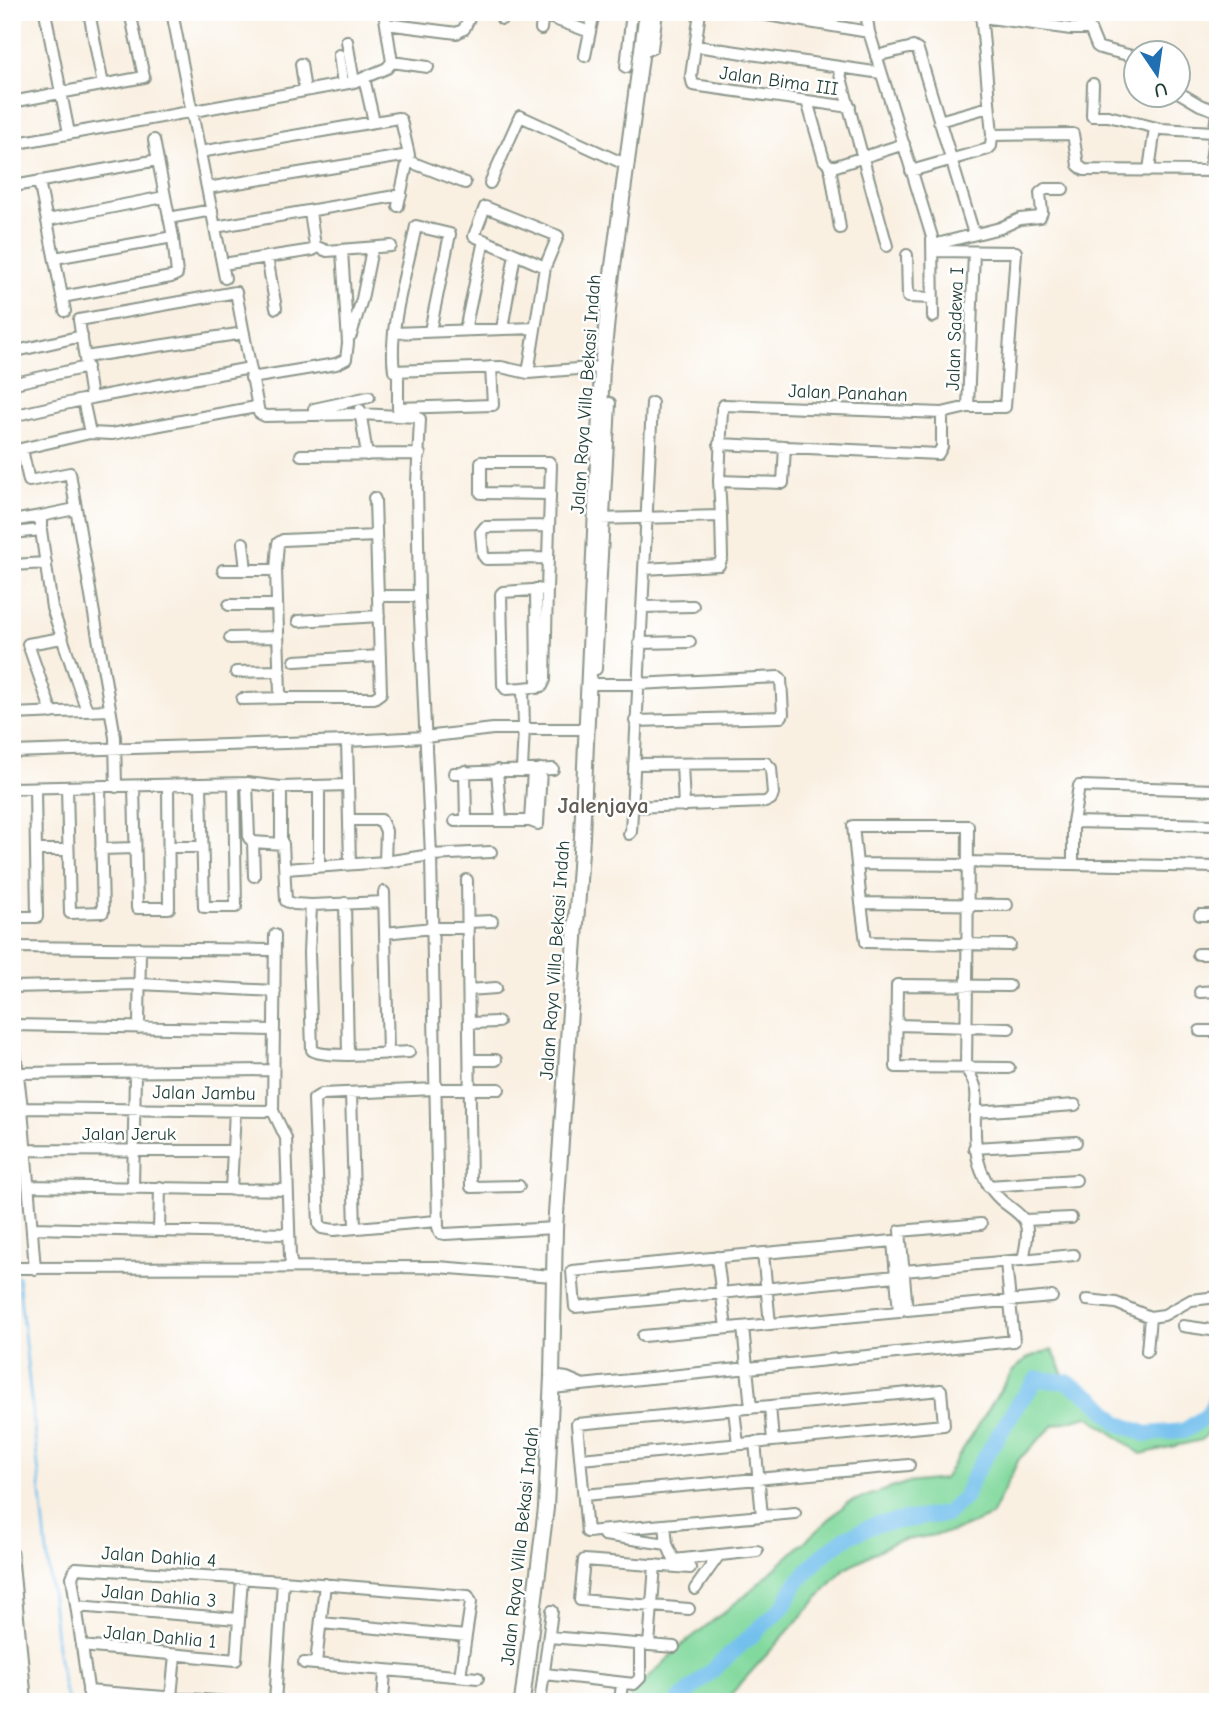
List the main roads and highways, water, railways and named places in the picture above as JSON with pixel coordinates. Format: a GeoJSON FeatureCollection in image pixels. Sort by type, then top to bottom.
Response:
{"type":"FeatureCollection","features":[{"type":"Feature","properties":{"kind":"main road","name":"Jalan Raya Villa Bekasi Indah"},"geometry":{"type":"LineString","coordinates":[[522,1702],[546,1508],[555,1228],[582,837],[586,729],[592,684],[600,519],[602,367],[612,269],[647,12]]}},
{"type":"Feature","properties":{"kind":"waterway"},"geometry":{"type":"LineString","coordinates":[[12,1237],[14,1250]]}},
{"type":"Feature","properties":{"kind":"waterway"},"geometry":{"type":"LineString","coordinates":[[18,1276],[57,1647],[64,1689],[69,1702]]}},
{"type":"Feature","properties":{"kind":"waterway"},"geometry":{"type":"LineString","coordinates":[[677,1702],[783,1607],[796,1584],[820,1557],[847,1537],[877,1524],[946,1514],[964,1498],[975,1473],[1037,1379],[1067,1382],[1095,1399],[1118,1423],[1146,1434],[1184,1431],[1208,1415],[1218,1393]]}},
{"type":"Feature","properties":{"kind":"district","name":"Jalenjaya"},"geometry":{"type":"Point","coordinates":[603,805]}}]}
